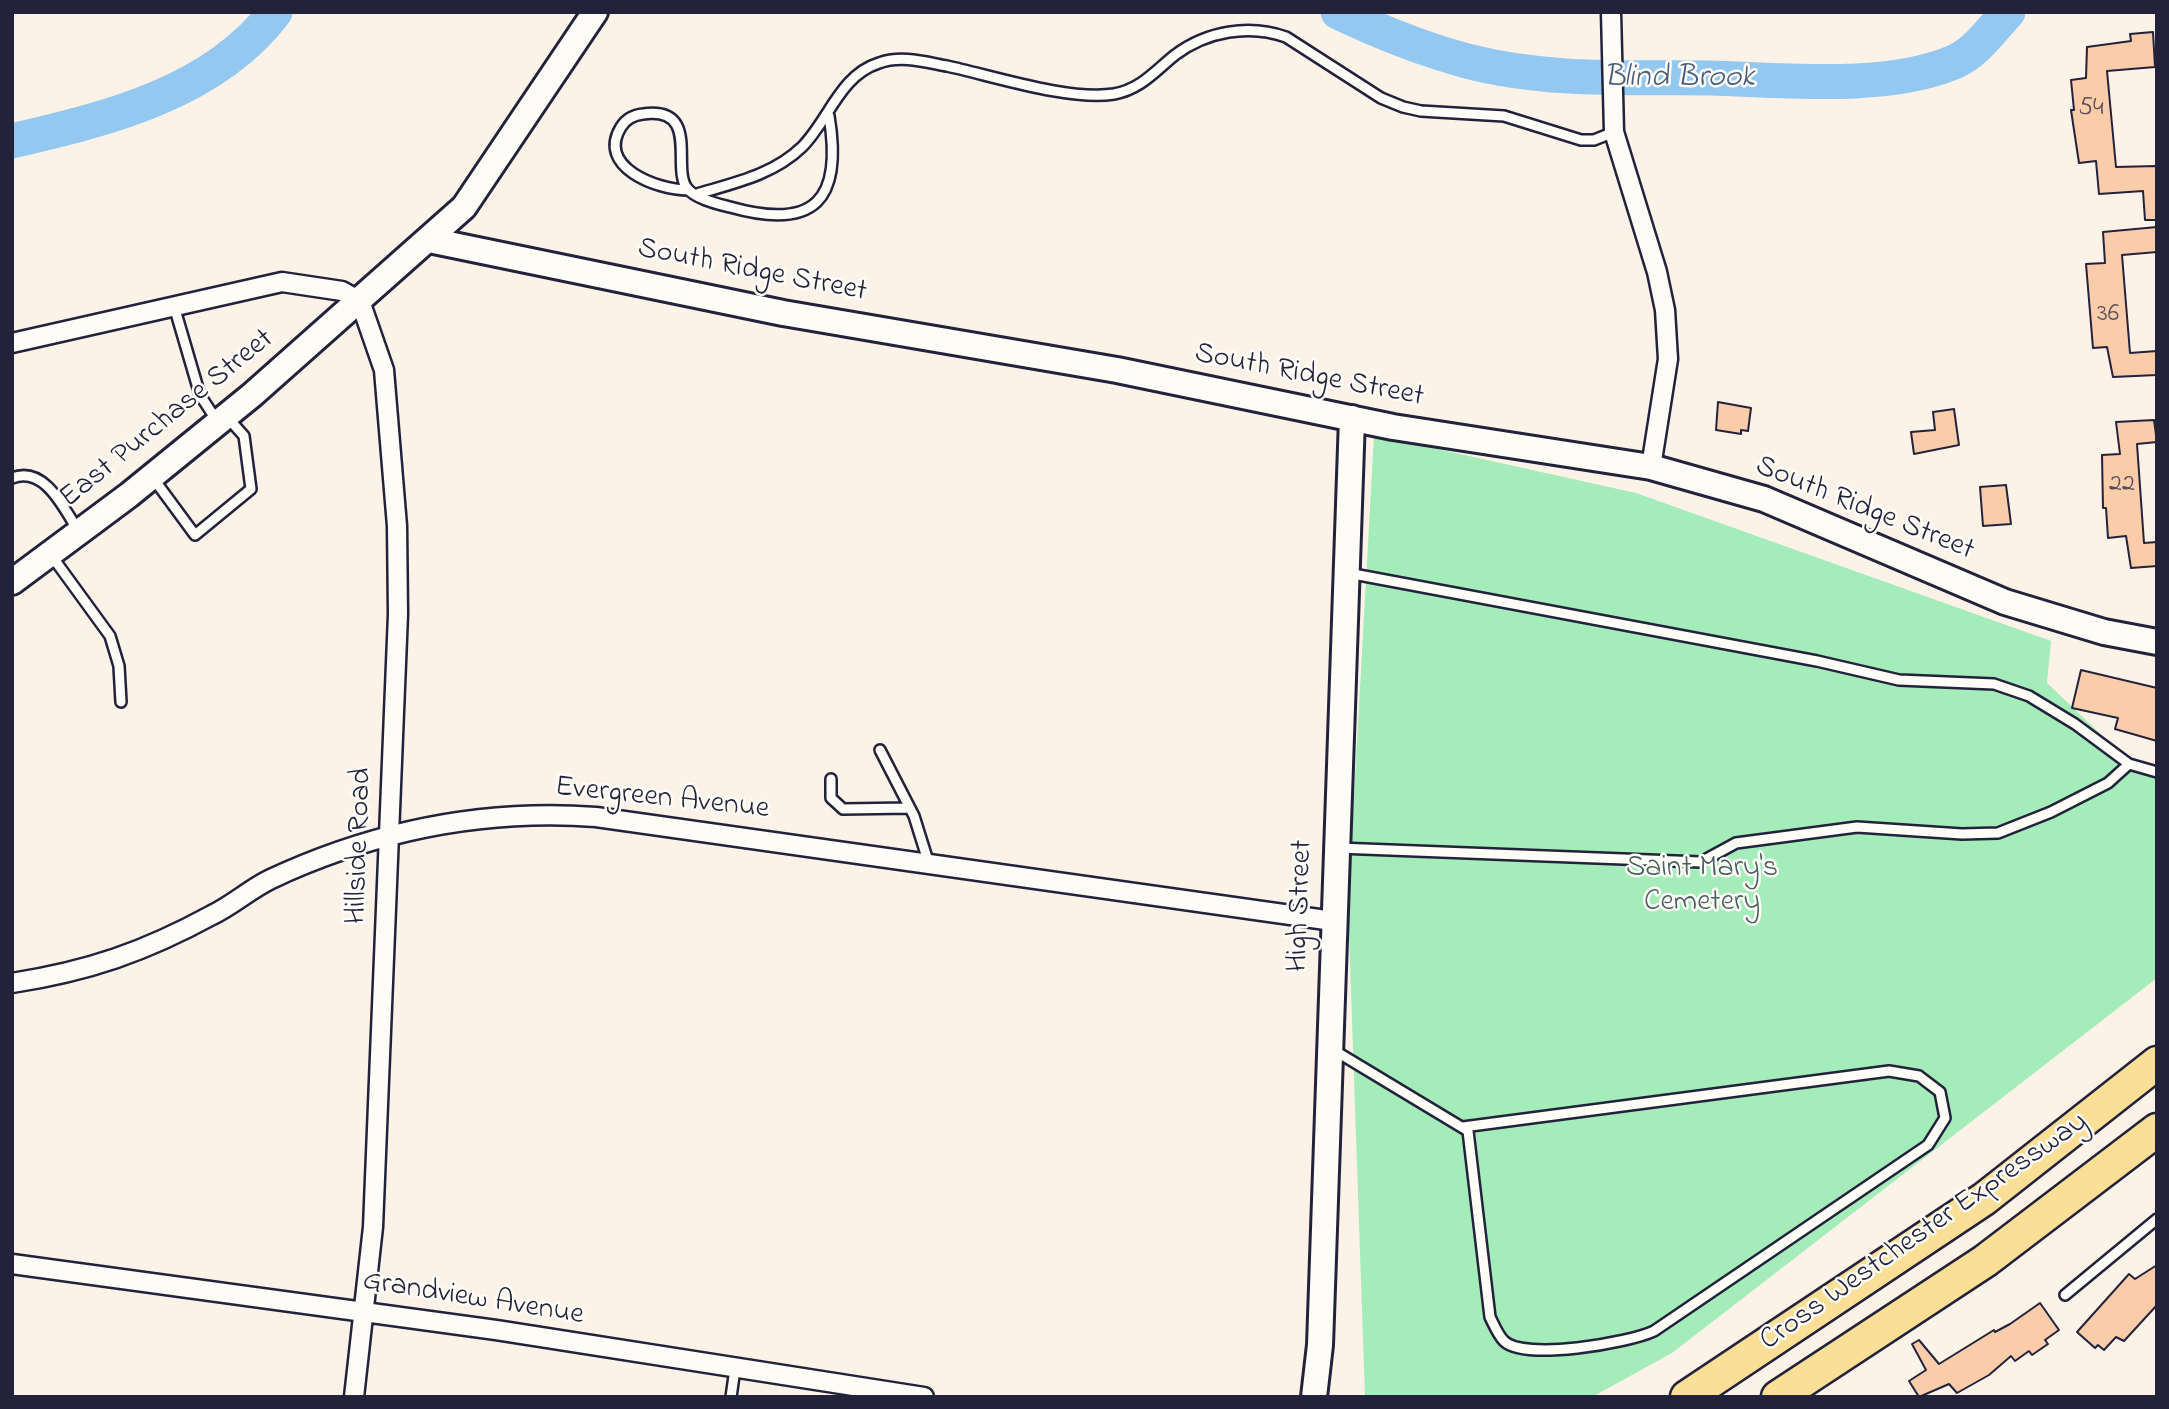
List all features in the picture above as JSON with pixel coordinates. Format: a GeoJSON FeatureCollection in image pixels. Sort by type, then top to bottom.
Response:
{"type":"FeatureCollection","features":[{"type":"Feature","properties":{"kind":"highway","name":"Cross Westchester Expressway"},"geometry":{"type":"LineString","coordinates":[[1687,1397],[1984,1199],[2157,1063]]}},
{"type":"Feature","properties":{"kind":"highway","name":"Cross Westchester Expressway"},"geometry":{"type":"LineString","coordinates":[[1778,1397],[1985,1261],[2157,1130]]}},
{"type":"Feature","properties":{"kind":"street"},"geometry":{"type":"LineString","coordinates":[[429,240],[464,207],[488,175],[595,12]]}},
{"type":"Feature","properties":{"kind":"street"},"geometry":{"type":"LineString","coordinates":[[1611,12],[1614,132],[1657,272],[1665,310],[1668,359],[1651,467]]}},
{"type":"Feature","properties":{"kind":"street","name":"East Purchase Street"},"geometry":{"type":"LineString","coordinates":[[12,582],[152,477],[429,240]]}},
{"type":"Feature","properties":{"kind":"street","name":"South Ridge Street"},"geometry":{"type":"LineString","coordinates":[[429,240],[783,313],[1118,370],[1352,418],[1528,450],[1651,467],[1764,499],[2005,602],[2104,632],[2157,642]]}},
{"type":"Feature","properties":{"kind":"street"},"geometry":{"type":"LineString","coordinates":[[12,343],[282,282],[342,291],[360,300]]}},
{"type":"Feature","properties":{"kind":"street","name":"Hillside Road"},"geometry":{"type":"LineString","coordinates":[[354,1397],[373,1227],[398,614],[397,526],[384,370],[360,300]]}},
{"type":"Feature","properties":{"kind":"street","name":"High Street"},"geometry":{"type":"LineString","coordinates":[[1314,1397],[1320,1345],[1328,1047],[1352,418]]}},
{"type":"Feature","properties":{"kind":"street","name":"Evergreen Avenue"},"geometry":{"type":"LineString","coordinates":[[12,982],[57,976],[123,958],[214,915],[268,880],[305,864],[389,836],[445,822],[499,815],[557,814],[750,836],[929,865],[1333,921]]}},
{"type":"Feature","properties":{"kind":"street","name":"Grandview Avenue"},"geometry":{"type":"LineString","coordinates":[[12,1265],[363,1311],[924,1397]]}},
{"type":"Feature","properties":{"kind":"lane"},"geometry":{"type":"LineString","coordinates":[[692,192],[751,178],[774,168],[801,148],[829,116],[852,79],[864,69],[891,60],[928,62],[1066,92],[1102,96],[1142,84],[1177,53],[1202,41],[1229,31],[1249,29],[1270,31],[1293,40],[1381,97],[1403,107],[1421,111],[1504,116],[1581,140],[1614,132]]}},
{"type":"Feature","properties":{"kind":"lane"},"geometry":{"type":"LineString","coordinates":[[692,192],[683,181],[681,139],[671,121],[653,113],[634,115],[626,121],[615,138],[616,151],[622,164],[645,179],[692,192],[710,201],[774,215],[811,208],[820,201],[830,182],[829,116]]}},
{"type":"Feature","properties":{"kind":"lane"},"geometry":{"type":"LineString","coordinates":[[152,477],[195,535],[251,489],[244,436],[222,419],[200,395],[174,306]]}},
{"type":"Feature","properties":{"kind":"lane"},"geometry":{"type":"LineString","coordinates":[[12,478],[22,474],[36,477],[46,484],[80,533]]}},
{"type":"Feature","properties":{"kind":"lane"},"geometry":{"type":"LineString","coordinates":[[51,555],[110,636],[120,666],[121,702]]}},
{"type":"Feature","properties":{"kind":"lane"},"geometry":{"type":"LineString","coordinates":[[1346,573],[1817,661],[1899,680],[1994,684],[2029,696],[2075,724],[2129,764],[2157,772]]}},
{"type":"Feature","properties":{"kind":"lane"},"geometry":{"type":"LineString","coordinates":[[880,750],[910,808],[929,865]]}},
{"type":"Feature","properties":{"kind":"lane"},"geometry":{"type":"LineString","coordinates":[[1336,848],[1701,862],[1736,843],[1857,827],[1962,834],[1998,833],[2050,813],[2108,783],[2129,764]]}},
{"type":"Feature","properties":{"kind":"lane"},"geometry":{"type":"LineString","coordinates":[[831,779],[831,798],[843,809],[910,808]]}},
{"type":"Feature","properties":{"kind":"lane"},"geometry":{"type":"LineString","coordinates":[[1328,1047],[1463,1128],[1468,1131],[1490,1317],[1505,1342],[1530,1351],[1635,1340],[1654,1332],[1928,1145],[1945,1118],[1940,1092],[1919,1076],[1889,1072],[1463,1128]]}},
{"type":"Feature","properties":{"kind":"lane"},"geometry":{"type":"LineString","coordinates":[[2065,1295],[2157,1219]]}},
{"type":"Feature","properties":{"kind":"lane"},"geometry":{"type":"LineString","coordinates":[[731,1397],[735,1369]]}},
{"type":"Feature","properties":{"kind":"green space","name":"Saint Mary's Cemetery"},"geometry":{"type":"Polygon","coordinates":[[[1374,435],[1636,493],[2051,641],[2047,683],[2110,743],[2157,774],[2157,978],[1672,1353],[1592,1397],[1365,1397],[1348,905],[1374,435]]]}},
{"type":"Feature","properties":{"kind":"building"},"geometry":{"type":"Polygon","coordinates":[[[2153,32],[2155,67],[2107,71],[2116,167],[2157,166],[2157,220],[2145,220],[2143,191],[2099,194],[2096,161],[2079,163],[2071,110],[2074,110],[2071,80],[2086,78],[2087,47],[2131,41],[2130,34],[2153,32]]]}},
{"type":"Feature","properties":{"kind":"building"},"geometry":{"type":"Polygon","coordinates":[[[2157,227],[2157,252],[2122,255],[2130,353],[2157,351],[2157,375],[2113,377],[2107,347],[2093,348],[2086,264],[2105,263],[2103,232],[2157,227]]]}},
{"type":"Feature","properties":{"kind":"building"},"geometry":{"type":"Polygon","coordinates":[[[1718,402],[1751,408],[1748,431],[1741,430],[1741,434],[1716,430],[1718,402]]]}},
{"type":"Feature","properties":{"kind":"building"},"geometry":{"type":"Polygon","coordinates":[[[1954,409],[1959,445],[1914,454],[1911,432],[1935,430],[1933,412],[1954,409]]]}},
{"type":"Feature","properties":{"kind":"building"},"geometry":{"type":"Polygon","coordinates":[[[2154,420],[2157,442],[2137,444],[2144,543],[2157,542],[2157,566],[2131,568],[2126,536],[2108,538],[2106,508],[2103,508],[2102,455],[2120,454],[2116,422],[2154,420]]]}},
{"type":"Feature","properties":{"kind":"building"},"geometry":{"type":"Polygon","coordinates":[[[2006,485],[2011,524],[1983,526],[1980,487],[2006,485]]]}},
{"type":"Feature","properties":{"kind":"building"},"geometry":{"type":"Polygon","coordinates":[[[2081,670],[2157,688],[2157,741],[2115,729],[2118,718],[2072,708],[2081,670]]]}},
{"type":"Feature","properties":{"kind":"building"},"geometry":{"type":"Polygon","coordinates":[[[2157,1265],[2157,1305],[2124,1341],[2116,1337],[2104,1350],[2098,1345],[2095,1348],[2077,1332],[2129,1274],[2135,1279],[2157,1265]]]}},
{"type":"Feature","properties":{"kind":"building"},"geometry":{"type":"Polygon","coordinates":[[[2040,1303],[2059,1330],[2045,1340],[2048,1344],[2032,1355],[2029,1351],[2015,1361],[2011,1356],[1989,1375],[1957,1393],[1949,1384],[1919,1397],[1909,1381],[1926,1370],[1912,1344],[1919,1340],[1939,1364],[1994,1330],[1995,1332],[2010,1324],[2040,1303]]]}},
{"type":"Feature","properties":{"kind":"waterway","name":"Blind Brook"},"geometry":{"type":"LineString","coordinates":[[12,141],[121,112],[190,83],[222,63],[250,40],[275,12]]}},
{"type":"Feature","properties":{"kind":"waterway","name":"Blind Brook"},"geometry":{"type":"LineString","coordinates":[[1338,12],[1434,51],[1497,68],[1588,77],[1834,82],[1897,77],[1954,62],[1977,47],[2008,12]]}}]}
